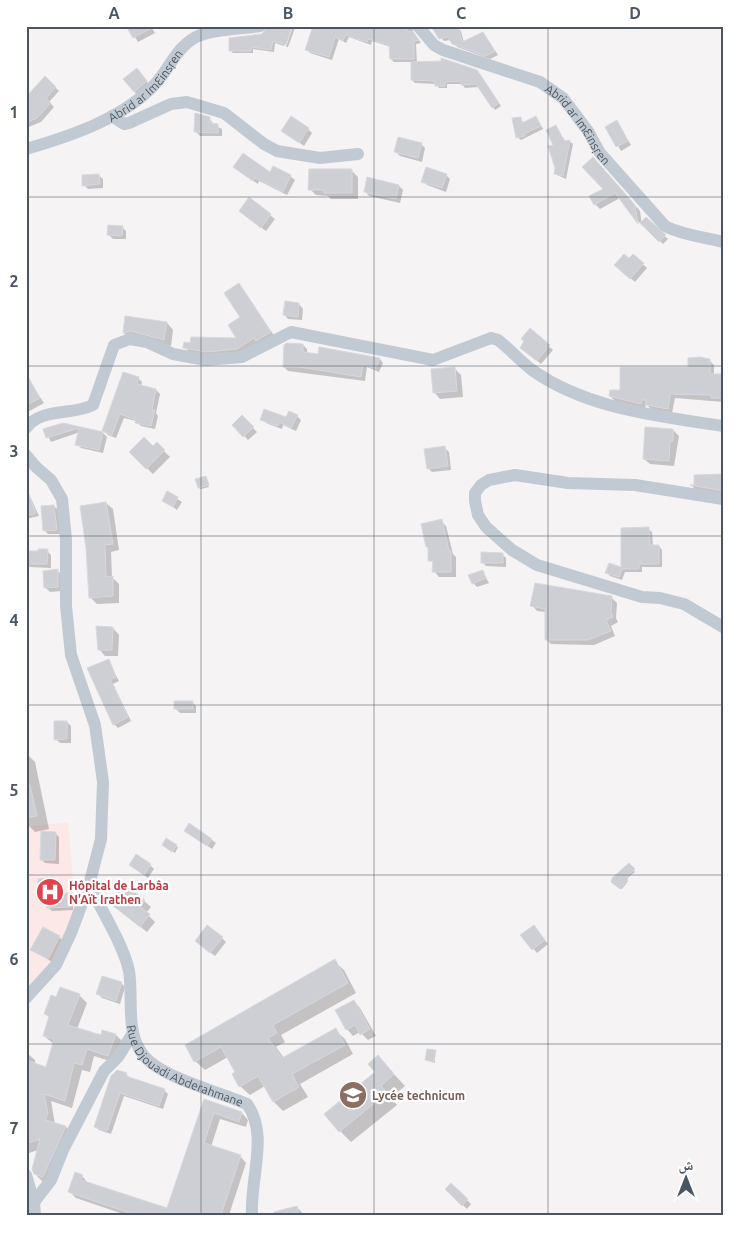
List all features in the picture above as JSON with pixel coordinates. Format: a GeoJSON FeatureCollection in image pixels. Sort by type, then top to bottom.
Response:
{"type":"FeatureCollection","features":[{"type":"Feature","properties":{"kind":"street","name":"Abrid ar Imɛinsṛen"},"geometry":{"type":"LineString","coordinates":[[26,149],[65,137],[127,108],[157,83],[176,55],[196,37],[260,26]]}},
{"type":"Feature","properties":{"kind":"street","name":"Abrid ar Imɛinsṛen"},"geometry":{"type":"LineString","coordinates":[[418,26],[434,46],[540,82],[563,98],[584,126],[600,153],[666,226],[676,232],[691,233],[723,242]]}},
{"type":"Feature","properties":{"kind":"street"},"geometry":{"type":"LineString","coordinates":[[112,116],[124,124],[171,104],[187,102],[224,113],[264,144],[277,151],[320,158],[358,154]]}},
{"type":"Feature","properties":{"kind":"street"},"geometry":{"type":"LineString","coordinates":[[26,428],[32,420],[49,413],[81,411],[93,405],[114,346],[121,341],[130,339],[147,342],[173,354],[206,360],[242,358],[291,332],[433,360],[491,338],[507,347],[532,370],[564,389],[636,412],[723,426]]}},
{"type":"Feature","properties":{"kind":"street"},"geometry":{"type":"LineString","coordinates":[[26,455],[36,468],[51,480],[62,499],[66,539],[66,606],[71,655],[94,725],[103,782],[102,839],[89,885],[71,933],[56,965],[26,998]]}},
{"type":"Feature","properties":{"kind":"street"},"geometry":{"type":"LineString","coordinates":[[723,499],[634,486],[568,483],[515,475],[489,480],[475,492],[478,515],[486,527],[512,550],[530,562],[642,597],[660,598],[684,604],[723,627]]}},
{"type":"Feature","properties":{"kind":"street","name":"Rue Djouadi Abderahmane"},"geometry":{"type":"LineString","coordinates":[[89,885],[123,952],[129,971],[133,1033],[144,1055],[161,1069],[247,1104],[254,1113],[259,1139],[252,1183],[252,1215]]}},
{"type":"Feature","properties":{"kind":"street"},"geometry":{"type":"LineString","coordinates":[[34,1202],[51,1180],[63,1150],[104,1071],[118,1057],[133,1033]]}},
{"type":"Feature","properties":{"kind":"street"},"geometry":{"type":"LineString","coordinates":[[26,1175],[34,1202],[35,1215]]}},
{"type":"Feature","properties":{"kind":"shaded area","name":"Hôpital de Larbâa N'Aït Irathen"},"geometry":{"type":"Polygon","coordinates":[[[68,822],[75,910],[57,955],[26,994],[26,827],[68,822]]]}},
{"type":"Feature","properties":{"kind":"building"},"geometry":{"type":"Polygon","coordinates":[[[126,26],[156,26],[133,38],[126,26]]]}},
{"type":"Feature","properties":{"kind":"building"},"geometry":{"type":"Polygon","coordinates":[[[268,26],[280,29],[292,26],[286,45],[273,41],[271,50],[251,47],[251,51],[229,51],[229,38],[262,34],[268,26]]]}},
{"type":"Feature","properties":{"kind":"building"},"geometry":{"type":"Polygon","coordinates":[[[313,26],[407,26],[407,32],[412,31],[419,40],[414,41],[414,59],[390,59],[389,45],[368,39],[367,42],[345,35],[343,41],[335,37],[329,57],[305,50],[313,26]]]}},
{"type":"Feature","properties":{"kind":"building"},"geometry":{"type":"Polygon","coordinates":[[[431,26],[458,26],[462,42],[483,32],[495,51],[486,56],[452,44],[448,37],[439,39],[431,26]]]}},
{"type":"Feature","properties":{"kind":"building"},"geometry":{"type":"Polygon","coordinates":[[[441,58],[477,70],[499,103],[492,108],[476,84],[461,85],[461,81],[445,82],[445,86],[435,86],[434,81],[411,80],[411,62],[441,61],[441,58]]]}},
{"type":"Feature","properties":{"kind":"building"},"geometry":{"type":"Polygon","coordinates":[[[137,68],[147,81],[134,92],[123,79],[137,68]]]}},
{"type":"Feature","properties":{"kind":"building"},"geometry":{"type":"Polygon","coordinates":[[[45,76],[56,87],[46,98],[51,103],[37,118],[26,123],[26,97],[45,76]]]}},
{"type":"Feature","properties":{"kind":"building"},"geometry":{"type":"Polygon","coordinates":[[[195,113],[210,117],[210,123],[218,124],[218,133],[194,132],[195,113]]]}},
{"type":"Feature","properties":{"kind":"building"},"geometry":{"type":"Polygon","coordinates":[[[291,116],[309,128],[299,143],[281,131],[291,116]]]}},
{"type":"Feature","properties":{"kind":"building"},"geometry":{"type":"Polygon","coordinates":[[[536,116],[541,126],[524,134],[525,136],[516,138],[512,118],[521,117],[522,123],[536,116]]]}},
{"type":"Feature","properties":{"kind":"building"},"geometry":{"type":"Polygon","coordinates":[[[617,120],[628,141],[616,147],[605,127],[617,120]]]}},
{"type":"Feature","properties":{"kind":"building"},"geometry":{"type":"Polygon","coordinates":[[[556,125],[564,141],[570,140],[563,176],[554,174],[555,168],[548,146],[553,145],[546,130],[556,125]]]}},
{"type":"Feature","properties":{"kind":"building"},"geometry":{"type":"Polygon","coordinates":[[[398,137],[422,143],[418,158],[394,152],[398,137]]]}},
{"type":"Feature","properties":{"kind":"building"},"geometry":{"type":"Polygon","coordinates":[[[243,153],[270,172],[273,166],[291,175],[283,192],[255,178],[253,181],[233,167],[243,153]]]}},
{"type":"Feature","properties":{"kind":"building"},"geometry":{"type":"Polygon","coordinates":[[[593,157],[635,205],[638,224],[615,193],[594,205],[589,196],[603,189],[582,167],[593,157]]]}},
{"type":"Feature","properties":{"kind":"building"},"geometry":{"type":"Polygon","coordinates":[[[426,167],[447,174],[442,188],[421,182],[426,167]]]}},
{"type":"Feature","properties":{"kind":"building"},"geometry":{"type":"Polygon","coordinates":[[[309,169],[352,169],[352,193],[324,193],[324,190],[308,190],[309,169]]]}},
{"type":"Feature","properties":{"kind":"building"},"geometry":{"type":"Polygon","coordinates":[[[99,174],[100,184],[82,186],[82,175],[99,174]]]}},
{"type":"Feature","properties":{"kind":"building"},"geometry":{"type":"Polygon","coordinates":[[[367,177],[399,185],[396,199],[364,192],[367,177]]]}},
{"type":"Feature","properties":{"kind":"building"},"geometry":{"type":"Polygon","coordinates":[[[249,197],[271,214],[261,228],[239,211],[249,197]]]}},
{"type":"Feature","properties":{"kind":"building"},"geometry":{"type":"Polygon","coordinates":[[[646,217],[666,235],[659,242],[640,223],[646,217]]]}},
{"type":"Feature","properties":{"kind":"building"},"geometry":{"type":"Polygon","coordinates":[[[108,225],[123,226],[122,236],[107,235],[108,225]]]}},
{"type":"Feature","properties":{"kind":"building"},"geometry":{"type":"Polygon","coordinates":[[[624,254],[629,258],[633,254],[644,263],[630,279],[614,265],[624,254]]]}},
{"type":"Feature","properties":{"kind":"building"},"geometry":{"type":"Polygon","coordinates":[[[239,283],[271,332],[256,341],[254,338],[237,349],[206,352],[183,348],[184,342],[190,343],[191,337],[236,338],[228,325],[240,317],[224,293],[239,283]]]}},
{"type":"Feature","properties":{"kind":"building"},"geometry":{"type":"Polygon","coordinates":[[[285,301],[299,303],[298,317],[283,315],[285,301]]]}},
{"type":"Feature","properties":{"kind":"building"},"geometry":{"type":"Polygon","coordinates":[[[125,316],[167,322],[164,340],[131,331],[123,333],[125,316]]]}},
{"type":"Feature","properties":{"kind":"building"},"geometry":{"type":"Polygon","coordinates":[[[530,328],[550,345],[537,361],[520,348],[524,341],[521,339],[530,328]]]}},
{"type":"Feature","properties":{"kind":"building"},"geometry":{"type":"Polygon","coordinates":[[[286,343],[303,344],[303,352],[318,354],[319,347],[380,358],[375,369],[363,364],[361,377],[300,367],[283,367],[284,345],[286,343]]]}},
{"type":"Feature","properties":{"kind":"building"},"geometry":{"type":"Polygon","coordinates":[[[700,357],[710,359],[710,374],[723,374],[723,398],[711,398],[711,395],[670,394],[668,409],[646,405],[646,400],[642,400],[641,404],[609,396],[610,390],[620,390],[620,367],[688,367],[688,358],[700,357]]]}},
{"type":"Feature","properties":{"kind":"building"},"geometry":{"type":"Polygon","coordinates":[[[455,367],[457,391],[433,393],[431,369],[455,367]]]}},
{"type":"Feature","properties":{"kind":"building"},"geometry":{"type":"Polygon","coordinates":[[[123,372],[139,377],[137,384],[156,389],[152,410],[155,410],[151,426],[135,423],[136,420],[120,414],[112,435],[102,431],[123,372]]]}},
{"type":"Feature","properties":{"kind":"building"},"geometry":{"type":"Polygon","coordinates":[[[26,373],[40,398],[26,405],[26,373]]]}},
{"type":"Feature","properties":{"kind":"building"},"geometry":{"type":"Polygon","coordinates":[[[264,409],[286,417],[289,411],[298,415],[291,428],[279,422],[278,426],[260,420],[264,409]]]}},
{"type":"Feature","properties":{"kind":"building"},"geometry":{"type":"Polygon","coordinates":[[[242,415],[254,427],[243,437],[232,425],[242,415]]]}},
{"type":"Feature","properties":{"kind":"building"},"geometry":{"type":"Polygon","coordinates":[[[63,423],[103,432],[99,450],[75,445],[79,428],[46,438],[43,429],[63,423]]]}},
{"type":"Feature","properties":{"kind":"building"},"geometry":{"type":"Polygon","coordinates":[[[645,427],[673,429],[669,461],[643,459],[645,427]]]}},
{"type":"Feature","properties":{"kind":"building"},"geometry":{"type":"Polygon","coordinates":[[[144,437],[153,446],[157,442],[165,450],[146,469],[129,452],[144,437]]]}},
{"type":"Feature","properties":{"kind":"building"},"geometry":{"type":"Polygon","coordinates":[[[445,446],[448,466],[427,469],[424,449],[445,446]]]}},
{"type":"Feature","properties":{"kind":"building"},"geometry":{"type":"Polygon","coordinates":[[[723,474],[723,491],[690,485],[694,485],[694,475],[723,474]]]}},
{"type":"Feature","properties":{"kind":"building"},"geometry":{"type":"Polygon","coordinates":[[[206,476],[209,485],[198,488],[195,479],[206,476]]]}},
{"type":"Feature","properties":{"kind":"building"},"geometry":{"type":"Polygon","coordinates":[[[26,488],[36,513],[26,516],[26,488]]]}},
{"type":"Feature","properties":{"kind":"building"},"geometry":{"type":"Polygon","coordinates":[[[167,491],[178,497],[173,507],[162,501],[167,491]]]}},
{"type":"Feature","properties":{"kind":"building"},"geometry":{"type":"Polygon","coordinates":[[[106,502],[113,544],[105,545],[106,577],[113,576],[113,596],[89,598],[86,548],[80,506],[106,502]]]}},
{"type":"Feature","properties":{"kind":"building"},"geometry":{"type":"Polygon","coordinates":[[[54,505],[57,530],[43,531],[41,506],[54,505]]]}},
{"type":"Feature","properties":{"kind":"building"},"geometry":{"type":"Polygon","coordinates":[[[442,519],[449,551],[451,551],[451,572],[432,572],[433,561],[428,561],[428,547],[426,547],[421,524],[442,519]]]}},
{"type":"Feature","properties":{"kind":"building"},"geometry":{"type":"Polygon","coordinates":[[[649,527],[650,545],[659,545],[659,564],[639,564],[639,569],[622,569],[619,577],[605,573],[609,563],[621,567],[621,528],[649,527]]]}},
{"type":"Feature","properties":{"kind":"building"},"geometry":{"type":"Polygon","coordinates":[[[38,549],[48,549],[47,564],[26,564],[26,551],[38,551],[38,549]]]}},
{"type":"Feature","properties":{"kind":"building"},"geometry":{"type":"Polygon","coordinates":[[[481,552],[503,553],[503,563],[481,563],[481,552]]]}},
{"type":"Feature","properties":{"kind":"building"},"geometry":{"type":"Polygon","coordinates":[[[58,569],[58,587],[44,588],[43,571],[58,569]]]}},
{"type":"Feature","properties":{"kind":"building"},"geometry":{"type":"Polygon","coordinates":[[[483,570],[486,578],[472,584],[468,575],[483,570]]]}},
{"type":"Feature","properties":{"kind":"building"},"geometry":{"type":"Polygon","coordinates":[[[535,583],[612,596],[611,612],[613,617],[606,620],[611,631],[588,640],[545,640],[545,609],[530,606],[535,583]]]}},
{"type":"Feature","properties":{"kind":"building"},"geometry":{"type":"Polygon","coordinates":[[[96,626],[113,627],[112,650],[98,650],[96,626]]]}},
{"type":"Feature","properties":{"kind":"building"},"geometry":{"type":"Polygon","coordinates":[[[109,659],[116,677],[110,679],[128,717],[113,725],[87,668],[109,659]]]}},
{"type":"Feature","properties":{"kind":"building"},"geometry":{"type":"Polygon","coordinates":[[[174,701],[193,701],[193,709],[174,709],[174,701]]]}},
{"type":"Feature","properties":{"kind":"building"},"geometry":{"type":"Polygon","coordinates":[[[54,721],[67,721],[67,739],[54,740],[54,721]]]}},
{"type":"Feature","properties":{"kind":"building"},"geometry":{"type":"Polygon","coordinates":[[[26,785],[30,785],[37,816],[26,818],[26,785]]]}},
{"type":"Feature","properties":{"kind":"building"},"geometry":{"type":"Polygon","coordinates":[[[189,823],[212,839],[207,846],[184,831],[189,823]]]}},
{"type":"Feature","properties":{"kind":"building"},"geometry":{"type":"Polygon","coordinates":[[[41,831],[56,832],[55,860],[40,860],[41,831]]]}},
{"type":"Feature","properties":{"kind":"building"},"geometry":{"type":"Polygon","coordinates":[[[166,838],[177,845],[172,852],[162,845],[166,838]]]}},
{"type":"Feature","properties":{"kind":"building"},"geometry":{"type":"Polygon","coordinates":[[[136,854],[151,864],[144,875],[129,865],[136,854]]]}},
{"type":"Feature","properties":{"kind":"building"},"geometry":{"type":"Polygon","coordinates":[[[629,863],[635,869],[626,877],[628,879],[620,889],[611,882],[612,878],[629,863]]]}},
{"type":"Feature","properties":{"kind":"building"},"geometry":{"type":"Polygon","coordinates":[[[54,878],[55,894],[69,893],[70,907],[47,908],[46,893],[38,893],[38,879],[54,878]]]}},
{"type":"Feature","properties":{"kind":"building"},"geometry":{"type":"Polygon","coordinates":[[[123,883],[145,900],[140,907],[150,914],[140,927],[112,905],[119,895],[116,892],[123,883]]]}},
{"type":"Feature","properties":{"kind":"building"},"geometry":{"type":"Polygon","coordinates":[[[207,925],[223,937],[210,953],[195,941],[207,925]]]}},
{"type":"Feature","properties":{"kind":"building"},"geometry":{"type":"Polygon","coordinates":[[[534,925],[545,940],[532,950],[520,935],[534,925]]]}},
{"type":"Feature","properties":{"kind":"building"},"geometry":{"type":"Polygon","coordinates":[[[43,927],[60,936],[48,959],[30,950],[43,927]]]}},
{"type":"Feature","properties":{"kind":"building"},"geometry":{"type":"Polygon","coordinates":[[[335,959],[348,983],[273,1025],[277,1033],[268,1038],[282,1058],[336,1028],[345,1045],[292,1074],[299,1087],[273,1102],[258,1076],[239,1087],[232,1074],[235,1072],[221,1047],[194,1062],[185,1045],[335,959]]]}},
{"type":"Feature","properties":{"kind":"building"},"geometry":{"type":"Polygon","coordinates":[[[102,976],[122,982],[116,1001],[96,994],[102,976]]]}},
{"type":"Feature","properties":{"kind":"building"},"geometry":{"type":"Polygon","coordinates":[[[60,987],[80,994],[68,1025],[101,1035],[102,1030],[116,1034],[108,1056],[87,1049],[82,1065],[74,1063],[65,1101],[44,1094],[48,1113],[45,1120],[66,1126],[43,1177],[34,1174],[32,1169],[40,1139],[26,1144],[26,1060],[46,1067],[54,1039],[43,1036],[49,1016],[44,1014],[51,995],[56,997],[60,987]]]}},
{"type":"Feature","properties":{"kind":"building"},"geometry":{"type":"Polygon","coordinates":[[[354,1000],[370,1029],[360,1035],[355,1025],[346,1030],[335,1010],[354,1000]]]}},
{"type":"Feature","properties":{"kind":"building"},"geometry":{"type":"Polygon","coordinates":[[[427,1049],[436,1050],[434,1062],[425,1060],[427,1049]]]}},
{"type":"Feature","properties":{"kind":"building"},"geometry":{"type":"Polygon","coordinates":[[[378,1055],[394,1074],[381,1086],[387,1093],[339,1132],[324,1114],[375,1072],[368,1064],[378,1055]]]}},
{"type":"Feature","properties":{"kind":"building"},"geometry":{"type":"Polygon","coordinates":[[[117,1070],[127,1073],[126,1076],[165,1089],[159,1106],[120,1093],[107,1131],[94,1127],[111,1076],[117,1070]]]}},
{"type":"Feature","properties":{"kind":"building"},"geometry":{"type":"Polygon","coordinates":[[[204,1099],[242,1112],[239,1122],[214,1113],[204,1143],[241,1155],[221,1215],[135,1215],[68,1192],[75,1172],[83,1175],[81,1180],[167,1208],[204,1099]]]}},
{"type":"Feature","properties":{"kind":"building"},"geometry":{"type":"Polygon","coordinates":[[[451,1183],[468,1199],[462,1206],[445,1189],[451,1183]]]}},
{"type":"Feature","properties":{"kind":"building"},"geometry":{"type":"Polygon","coordinates":[[[297,1206],[299,1215],[274,1215],[274,1212],[297,1206]]]}},
{"type":"Feature","properties":{"kind":"place","name":"Hôpital de Larbâa N'Aït Irathen"},"geometry":{"type":"Point","coordinates":[50,892]}},
{"type":"Feature","properties":{"kind":"place","name":"Lycée technicum"},"geometry":{"type":"Point","coordinates":[353,1095]}}]}
